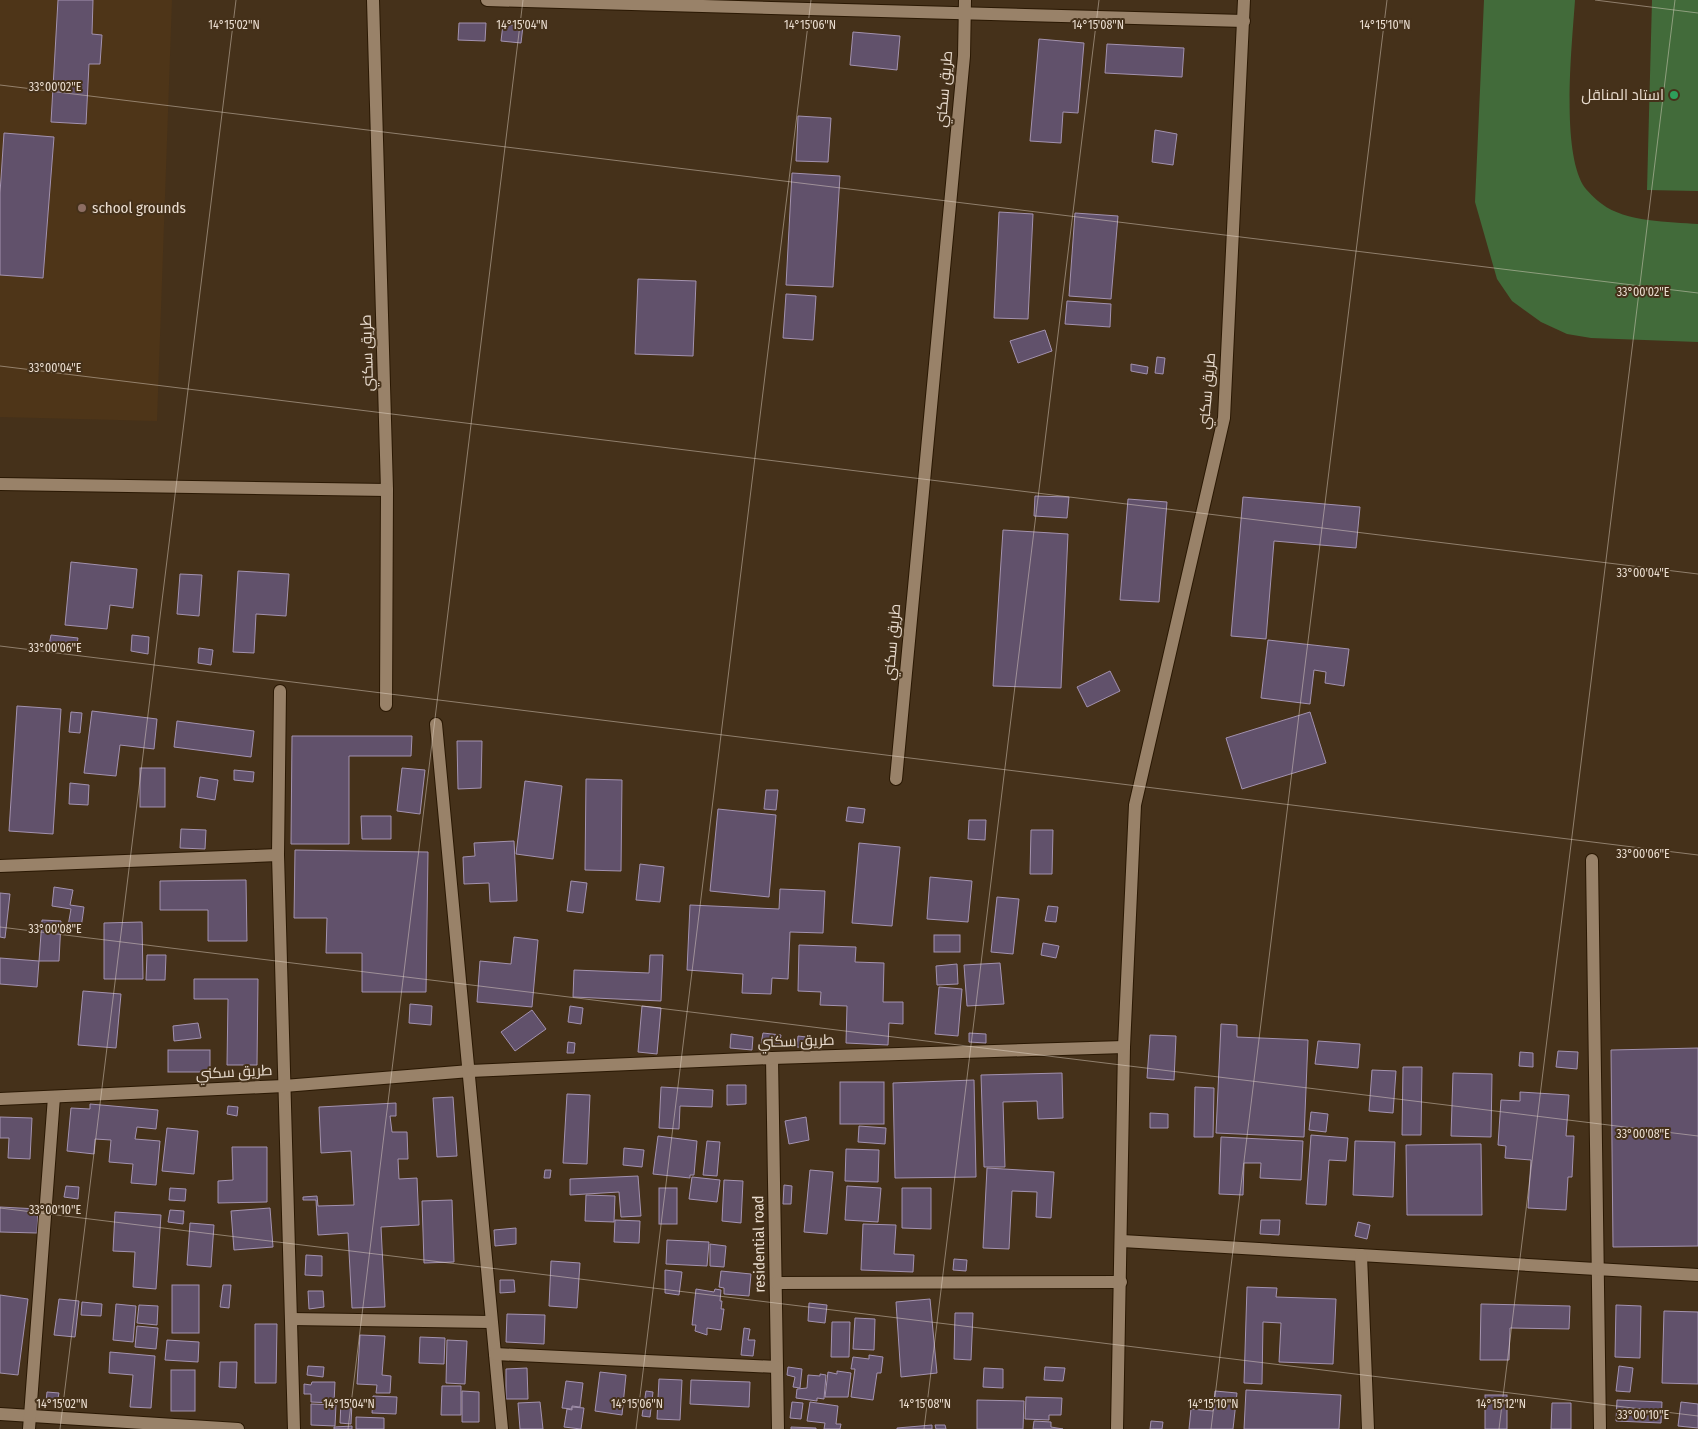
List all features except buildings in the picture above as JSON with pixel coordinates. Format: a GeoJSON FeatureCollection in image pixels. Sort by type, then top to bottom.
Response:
{"type":"FeatureCollection","features":[{"type":"Feature","properties":{"kind":"street","name":"طريق سكني"},"geometry":{"type":"LineString","coordinates":[[373,0],[388,490],[386,704]]}},
{"type":"Feature","properties":{"kind":"street"},"geometry":{"type":"LineString","coordinates":[[488,0],[1244,20]]}},
{"type":"Feature","properties":{"kind":"street","name":"طريق سكني"},"geometry":{"type":"LineString","coordinates":[[896,779],[964,56],[965,0]]}},
{"type":"Feature","properties":{"kind":"street","name":"طريق سكني"},"geometry":{"type":"LineString","coordinates":[[1117,1429],[1122,1241],[1124,1047],[1135,805],[1224,418],[1244,0]]}},
{"type":"Feature","properties":{"kind":"street"},"geometry":{"type":"LineString","coordinates":[[0,484],[388,490]]}},
{"type":"Feature","properties":{"kind":"street"},"geometry":{"type":"LineString","coordinates":[[280,692],[278,855],[294,1429]]}},
{"type":"Feature","properties":{"kind":"street"},"geometry":{"type":"LineString","coordinates":[[436,724],[470,1071],[502,1429]]}},
{"type":"Feature","properties":{"kind":"street"},"geometry":{"type":"LineString","coordinates":[[0,866],[278,855]]}},
{"type":"Feature","properties":{"kind":"street"},"geometry":{"type":"LineString","coordinates":[[1592,860],[1600,1429]]}},
{"type":"Feature","properties":{"kind":"street","name":"طريق سكني"},"geometry":{"type":"LineString","coordinates":[[0,1100],[284,1086],[470,1071],[772,1058],[1124,1047]]}},
{"type":"Feature","properties":{"kind":"street","name":"residential road"},"geometry":{"type":"LineString","coordinates":[[772,1058],[778,1429]]}},
{"type":"Feature","properties":{"kind":"street"},"geometry":{"type":"LineString","coordinates":[[29,1423],[54,1097]]}},
{"type":"Feature","properties":{"kind":"street"},"geometry":{"type":"LineString","coordinates":[[1122,1241],[1698,1275]]}},
{"type":"Feature","properties":{"kind":"street"},"geometry":{"type":"LineString","coordinates":[[1361,1255],[1368,1429]]}},
{"type":"Feature","properties":{"kind":"street"},"geometry":{"type":"LineString","coordinates":[[776,1283],[1121,1282]]}},
{"type":"Feature","properties":{"kind":"street"},"geometry":{"type":"LineString","coordinates":[[291,1319],[491,1322]]}},
{"type":"Feature","properties":{"kind":"street"},"geometry":{"type":"LineString","coordinates":[[496,1354],[777,1368]]}},
{"type":"Feature","properties":{"kind":"street"},"geometry":{"type":"LineString","coordinates":[[0,1414],[29,1423],[238,1429]]}},
{"type":"Feature","properties":{"kind":"shaded area","name":"school grounds"},"geometry":{"type":"Polygon","coordinates":[[[0,0],[172,0],[157,421],[0,417],[0,0]]]}},
{"type":"Feature","properties":{"kind":"green space"},"geometry":{"type":"Polygon","coordinates":[[[1484,0],[1575,0],[1570,68],[1570,122],[1576,168],[1587,190],[1594,198],[1612,210],[1635,218],[1661,222],[1698,224],[1698,342],[1591,338],[1567,334],[1541,322],[1512,301],[1497,279],[1475,202],[1484,0]]]}},
{"type":"Feature","properties":{"kind":"green space","name":"استاد المناقل"},"geometry":{"type":"Polygon","coordinates":[[[1652,0],[1698,0],[1698,191],[1647,190],[1652,0]]]}},
{"type":"Feature","properties":{"kind":"place","name":"استاد المناقل"},"geometry":{"type":"Point","coordinates":[1674,95]}},
{"type":"Feature","properties":{"kind":"place","name":"school grounds"},"geometry":{"type":"Point","coordinates":[82,208]}}]}
